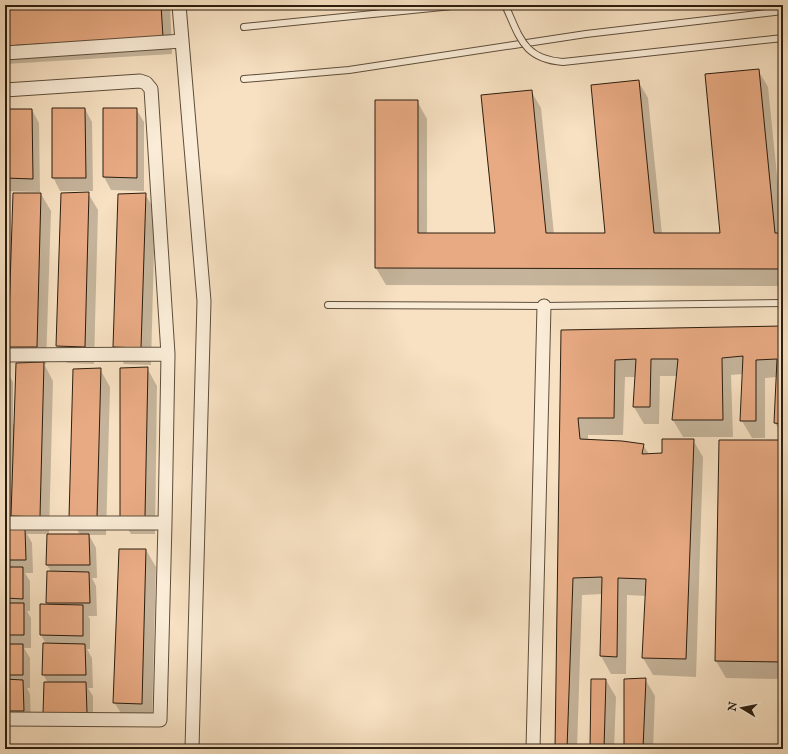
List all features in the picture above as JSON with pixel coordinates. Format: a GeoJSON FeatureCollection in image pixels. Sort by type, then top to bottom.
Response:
{"type":"FeatureCollection","features":[{"type":"Feature","properties":{"kind":"street"},"geometry":{"type":"LineString","coordinates":[[179,5],[204,302],[192,749]]}},
{"type":"Feature","properties":{"kind":"street"},"geometry":{"type":"LineString","coordinates":[[5,53],[182,41]]}},
{"type":"Feature","properties":{"kind":"street"},"geometry":{"type":"LineString","coordinates":[[5,90],[140,81],[146,83],[151,89],[168,354],[160,720],[5,718]]}},
{"type":"Feature","properties":{"kind":"street"},"geometry":{"type":"LineString","coordinates":[[533,749],[544,306]]}},
{"type":"Feature","properties":{"kind":"street"},"geometry":{"type":"LineString","coordinates":[[5,355],[168,354]]}},
{"type":"Feature","properties":{"kind":"street"},"geometry":{"type":"LineString","coordinates":[[5,523],[165,523]]}},
{"type":"Feature","properties":{"kind":"lane"},"geometry":{"type":"LineString","coordinates":[[244,27],[462,5]]}},
{"type":"Feature","properties":{"kind":"lane"},"geometry":{"type":"LineString","coordinates":[[505,5],[525,46],[535,56],[549,61],[563,62],[783,38]]}},
{"type":"Feature","properties":{"kind":"lane"},"geometry":{"type":"LineString","coordinates":[[244,79],[349,70],[586,34],[783,11]]}},
{"type":"Feature","properties":{"kind":"lane"},"geometry":{"type":"LineString","coordinates":[[328,304],[544,306],[783,303]]}},
{"type":"Feature","properties":{"kind":"building"},"geometry":{"type":"Polygon","coordinates":[[[5,5],[161,5],[163,37],[5,46],[5,5]]]}},
{"type":"Feature","properties":{"kind":"building"},"geometry":{"type":"Polygon","coordinates":[[[759,69],[775,233],[783,233],[783,269],[375,268],[375,100],[418,100],[418,233],[495,233],[481,95],[532,90],[546,233],[605,233],[591,85],[639,80],[654,233],[720,233],[705,74],[759,69]]]}},
{"type":"Feature","properties":{"kind":"building"},"geometry":{"type":"Polygon","coordinates":[[[52,108],[85,108],[86,178],[52,178],[52,108]]]}},
{"type":"Feature","properties":{"kind":"building"},"geometry":{"type":"Polygon","coordinates":[[[103,108],[137,108],[137,178],[103,177],[103,108]]]}},
{"type":"Feature","properties":{"kind":"building"},"geometry":{"type":"Polygon","coordinates":[[[5,109],[32,109],[33,179],[5,178],[5,109]]]}},
{"type":"Feature","properties":{"kind":"building"},"geometry":{"type":"Polygon","coordinates":[[[89,192],[85,347],[56,346],[61,193],[89,192]]]}},
{"type":"Feature","properties":{"kind":"building"},"geometry":{"type":"Polygon","coordinates":[[[13,193],[41,193],[37,347],[8,347],[13,193]]]}},
{"type":"Feature","properties":{"kind":"building"},"geometry":{"type":"Polygon","coordinates":[[[146,193],[141,348],[113,347],[118,194],[146,193]]]}},
{"type":"Feature","properties":{"kind":"building"},"geometry":{"type":"Polygon","coordinates":[[[783,326],[783,424],[774,423],[777,359],[756,360],[756,421],[740,421],[743,356],[722,358],[723,420],[672,420],[678,359],[651,359],[650,407],[633,407],[636,359],[615,360],[614,418],[578,418],[580,439],[622,441],[644,444],[642,454],[662,453],[662,439],[694,439],[686,659],[642,658],[646,579],[618,578],[617,657],[600,656],[602,577],[573,578],[567,749],[555,749],[561,330],[783,326]]]}},
{"type":"Feature","properties":{"kind":"building"},"geometry":{"type":"Polygon","coordinates":[[[44,362],[40,517],[11,516],[16,363],[44,362]]]}},
{"type":"Feature","properties":{"kind":"building"},"geometry":{"type":"Polygon","coordinates":[[[148,367],[145,517],[120,517],[120,368],[148,367]]]}},
{"type":"Feature","properties":{"kind":"building"},"geometry":{"type":"Polygon","coordinates":[[[101,368],[97,518],[69,518],[73,369],[101,368]]]}},
{"type":"Feature","properties":{"kind":"building"},"geometry":{"type":"Polygon","coordinates":[[[719,440],[783,440],[783,662],[715,661],[719,440]]]}},
{"type":"Feature","properties":{"kind":"building"},"geometry":{"type":"Polygon","coordinates":[[[5,529],[25,529],[26,560],[5,560],[5,529]]]}},
{"type":"Feature","properties":{"kind":"building"},"geometry":{"type":"Polygon","coordinates":[[[47,534],[89,534],[90,565],[46,565],[47,534]]]}},
{"type":"Feature","properties":{"kind":"building"},"geometry":{"type":"Polygon","coordinates":[[[119,549],[146,549],[142,704],[113,703],[119,549]]]}},
{"type":"Feature","properties":{"kind":"building"},"geometry":{"type":"Polygon","coordinates":[[[5,567],[23,567],[23,599],[5,598],[5,567]]]}},
{"type":"Feature","properties":{"kind":"building"},"geometry":{"type":"Polygon","coordinates":[[[47,571],[89,572],[90,603],[46,603],[47,571]]]}},
{"type":"Feature","properties":{"kind":"building"},"geometry":{"type":"Polygon","coordinates":[[[5,603],[24,603],[24,635],[5,635],[5,603]]]}},
{"type":"Feature","properties":{"kind":"building"},"geometry":{"type":"Polygon","coordinates":[[[40,604],[83,605],[83,636],[40,635],[40,604]]]}},
{"type":"Feature","properties":{"kind":"building"},"geometry":{"type":"Polygon","coordinates":[[[43,643],[85,644],[86,675],[42,675],[43,643]]]}},
{"type":"Feature","properties":{"kind":"building"},"geometry":{"type":"Polygon","coordinates":[[[5,644],[23,644],[23,675],[5,675],[5,644]]]}},
{"type":"Feature","properties":{"kind":"building"},"geometry":{"type":"Polygon","coordinates":[[[646,678],[643,749],[624,749],[624,679],[646,678]]]}},
{"type":"Feature","properties":{"kind":"building"},"geometry":{"type":"Polygon","coordinates":[[[5,679],[23,680],[24,711],[5,711],[5,679]]]}},
{"type":"Feature","properties":{"kind":"building"},"geometry":{"type":"Polygon","coordinates":[[[591,679],[606,679],[604,749],[590,749],[591,679]]]}},
{"type":"Feature","properties":{"kind":"building"},"geometry":{"type":"Polygon","coordinates":[[[44,682],[86,682],[87,713],[43,713],[44,682]]]}}]}
